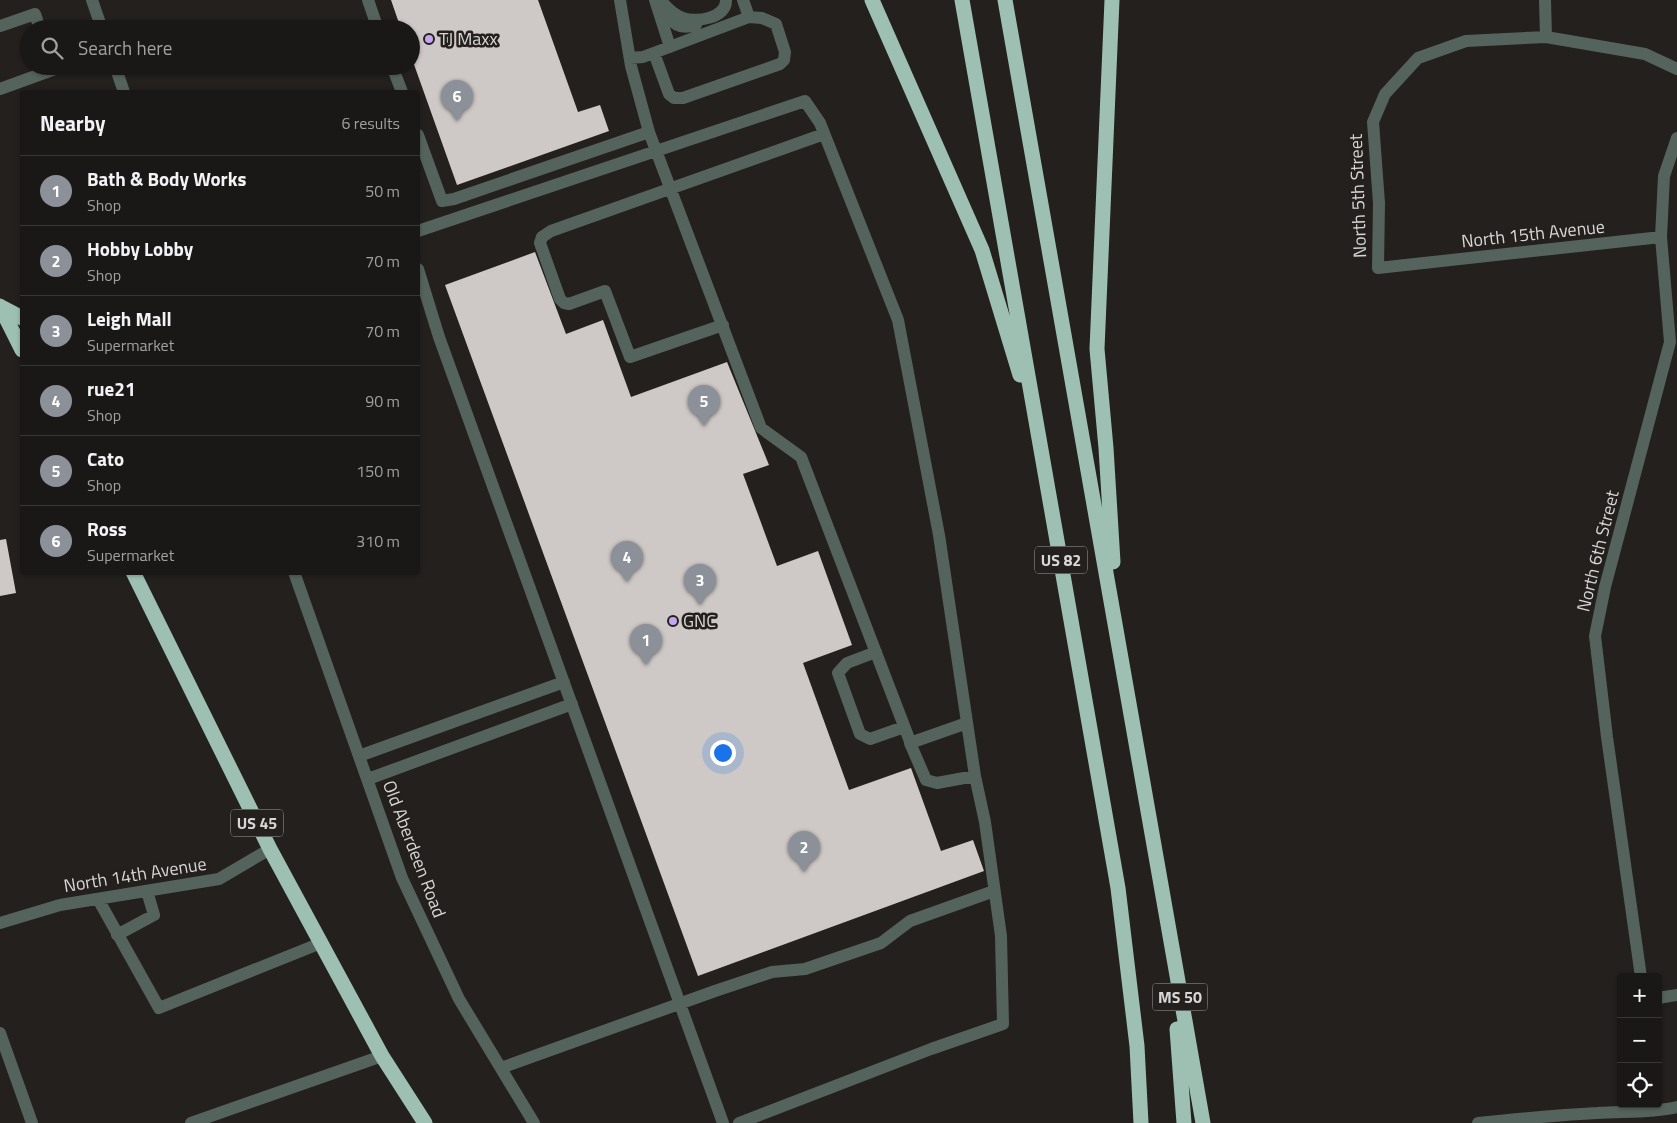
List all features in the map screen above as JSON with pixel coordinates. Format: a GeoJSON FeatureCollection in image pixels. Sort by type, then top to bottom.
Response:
{"type":"FeatureCollection","features":[{"type":"Feature","properties":{"kind":"highway"},"geometry":{"type":"LineString","coordinates":[[872,0],[982,250],[1040,439]]}},
{"type":"Feature","properties":{"kind":"highway","name":"US 82"},"geometry":{"type":"LineString","coordinates":[[962,0],[1118,888],[1138,1046],[1141,1123]]}},
{"type":"Feature","properties":{"kind":"highway","name":"US 82"},"geometry":{"type":"LineString","coordinates":[[1006,0],[1158,871],[1182,1080],[1184,1123]]}},
{"type":"Feature","properties":{"kind":"highway"},"geometry":{"type":"LineString","coordinates":[[1112,0],[1097,349],[1106,448],[1116,631]]}},
{"type":"Feature","properties":{"kind":"highway"},"geometry":{"type":"LineString","coordinates":[[0,307],[20,317]]}},
{"type":"Feature","properties":{"kind":"highway"},"geometry":{"type":"LineString","coordinates":[[0,307],[20,346]]}},
{"type":"Feature","properties":{"kind":"highway","name":"US 45"},"geometry":{"type":"LineString","coordinates":[[134,575],[270,849],[382,1056],[425,1123]]}},
{"type":"Feature","properties":{"kind":"highway","name":"MS 50"},"geometry":{"type":"LineString","coordinates":[[1158,871],[1203,1123]]}},
{"type":"Feature","properties":{"kind":"street"},"geometry":{"type":"LineString","coordinates":[[92,0],[99,20]]}},
{"type":"Feature","properties":{"kind":"street"},"geometry":{"type":"LineString","coordinates":[[368,0],[375,20]]}},
{"type":"Feature","properties":{"kind":"street"},"geometry":{"type":"LineString","coordinates":[[620,0],[630,58],[649,132],[761,428],[801,456],[926,780],[937,783],[975,776]]}},
{"type":"Feature","properties":{"kind":"street"},"geometry":{"type":"LineString","coordinates":[[660,1],[672,13],[684,19],[704,18],[723,11],[726,6],[726,0]]}},
{"type":"Feature","properties":{"kind":"street"},"geometry":{"type":"LineString","coordinates":[[743,0],[749,17]]}},
{"type":"Feature","properties":{"kind":"street"},"geometry":{"type":"LineString","coordinates":[[1545,0],[1546,37],[1645,54],[1677,69]]}},
{"type":"Feature","properties":{"kind":"street"},"geometry":{"type":"LineString","coordinates":[[660,1],[670,47]]}},
{"type":"Feature","properties":{"kind":"street"},"geometry":{"type":"LineString","coordinates":[[0,26],[35,14],[37,20]]}},
{"type":"Feature","properties":{"kind":"street"},"geometry":{"type":"LineString","coordinates":[[630,58],[654,53],[749,17],[762,18],[776,24],[785,52],[784,60],[780,64],[683,98],[674,98],[669,94],[654,53]]}},
{"type":"Feature","properties":{"kind":"street","name":"North 5th Street"},"geometry":{"type":"LineString","coordinates":[[1409,265],[1378,268],[1379,203],[1373,122],[1385,94],[1418,58],[1466,41],[1546,37]]}},
{"type":"Feature","properties":{"kind":"street"},"geometry":{"type":"LineString","coordinates":[[0,90],[39,75]]}},
{"type":"Feature","properties":{"kind":"street"},"geometry":{"type":"LineString","coordinates":[[118,75],[123,90]]}},
{"type":"Feature","properties":{"kind":"street"},"geometry":{"type":"LineString","coordinates":[[395,75],[401,90]]}},
{"type":"Feature","properties":{"kind":"street"},"geometry":{"type":"LineString","coordinates":[[420,230],[657,149],[805,101],[824,134],[898,320],[938,529],[975,776],[985,822],[1000,936],[1003,1024],[931,1049],[738,1123]]}},
{"type":"Feature","properties":{"kind":"street"},"geometry":{"type":"LineString","coordinates":[[420,140],[442,201],[454,199],[649,132]]}},
{"type":"Feature","properties":{"kind":"street"},"geometry":{"type":"LineString","coordinates":[[723,325],[630,357],[626,352],[604,290],[569,304],[564,303],[560,299],[540,243],[542,237],[551,231],[824,134]]}},
{"type":"Feature","properties":{"kind":"street","name":"North 6th Street"},"geometry":{"type":"LineString","coordinates":[[1640,973],[1606,737],[1595,636],[1605,587],[1670,342],[1661,238],[1664,176],[1677,138]]}},
{"type":"Feature","properties":{"kind":"street","name":"North 15th Avenue"},"geometry":{"type":"LineString","coordinates":[[1409,265],[1661,238]]}},
{"type":"Feature","properties":{"kind":"street"},"geometry":{"type":"LineString","coordinates":[[420,276],[440,342],[723,1123]]}},
{"type":"Feature","properties":{"kind":"street","name":"Old Aberdeen Road"},"geometry":{"type":"LineString","coordinates":[[295,575],[402,878],[459,999],[534,1123]]}},
{"type":"Feature","properties":{"kind":"street"},"geometry":{"type":"LineString","coordinates":[[876,652],[846,663],[838,673],[854,722],[860,734],[870,739],[904,727]]}},
{"type":"Feature","properties":{"kind":"street"},"geometry":{"type":"LineString","coordinates":[[359,756],[564,682]]}},
{"type":"Feature","properties":{"kind":"street"},"geometry":{"type":"LineString","coordinates":[[368,779],[572,704]]}},
{"type":"Feature","properties":{"kind":"street"},"geometry":{"type":"LineString","coordinates":[[911,744],[967,723]]}},
{"type":"Feature","properties":{"kind":"street","name":"North 14th Avenue"},"geometry":{"type":"LineString","coordinates":[[0,923],[60,905],[218,879],[270,849]]}},
{"type":"Feature","properties":{"kind":"street"},"geometry":{"type":"LineString","coordinates":[[501,1068],[772,972],[806,969],[864,949],[881,942],[910,921],[994,890]]}},
{"type":"Feature","properties":{"kind":"street"},"geometry":{"type":"LineString","coordinates":[[117,934],[154,915],[147,891]]}},
{"type":"Feature","properties":{"kind":"street"},"geometry":{"type":"LineString","coordinates":[[98,899],[159,1008],[321,943]]}},
{"type":"Feature","properties":{"kind":"street"},"geometry":{"type":"LineString","coordinates":[[1662,997],[1677,995]]}},
{"type":"Feature","properties":{"kind":"street"},"geometry":{"type":"LineString","coordinates":[[0,1032],[32,1123]]}},
{"type":"Feature","properties":{"kind":"street"},"geometry":{"type":"LineString","coordinates":[[191,1123],[382,1056]]}},
{"type":"Feature","properties":{"kind":"street"},"geometry":{"type":"LineString","coordinates":[[1478,1123],[1567,1114],[1653,1113],[1677,1107]]}},
{"type":"Feature","properties":{"kind":"building"},"geometry":{"type":"Polygon","coordinates":[[[391,0],[538,0],[578,112],[600,105],[609,131],[457,185],[418,75],[420,75],[420,20],[398,20],[391,0]]]}},
{"type":"Feature","properties":{"kind":"building"},"geometry":{"type":"Polygon","coordinates":[[[535,252],[566,334],[603,320],[631,397],[727,362],[769,465],[743,474],[777,566],[818,551],[852,645],[803,663],[849,790],[911,768],[941,851],[973,840],[984,871],[698,976],[445,285],[535,252]]]}},
{"type":"Feature","properties":{"kind":"building"},"geometry":{"type":"Polygon","coordinates":[[[6,539],[16,593],[0,596],[0,540],[6,539]]]}},
{"type":"Feature","properties":{"kind":"place","name":"TJ Maxx"},"geometry":{"type":"Point","coordinates":[429,39]}},
{"type":"Feature","properties":{"kind":"place","name":"Ross"},"geometry":{"type":"Point","coordinates":[457,121]}},
{"type":"Feature","properties":{"kind":"place","name":"Cato"},"geometry":{"type":"Point","coordinates":[704,426]}},
{"type":"Feature","properties":{"kind":"place","name":"rue21"},"geometry":{"type":"Point","coordinates":[627,582]}},
{"type":"Feature","properties":{"kind":"place","name":"Leigh Mall"},"geometry":{"type":"Point","coordinates":[700,605]}},
{"type":"Feature","properties":{"kind":"place","name":"GNC"},"geometry":{"type":"Point","coordinates":[673,621]}},
{"type":"Feature","properties":{"kind":"place","name":"Bath & Body Works"},"geometry":{"type":"Point","coordinates":[646,665]}},
{"type":"Feature","properties":{"kind":"place","name":"Hobby Lobby"},"geometry":{"type":"Point","coordinates":[804,872]}}]}
